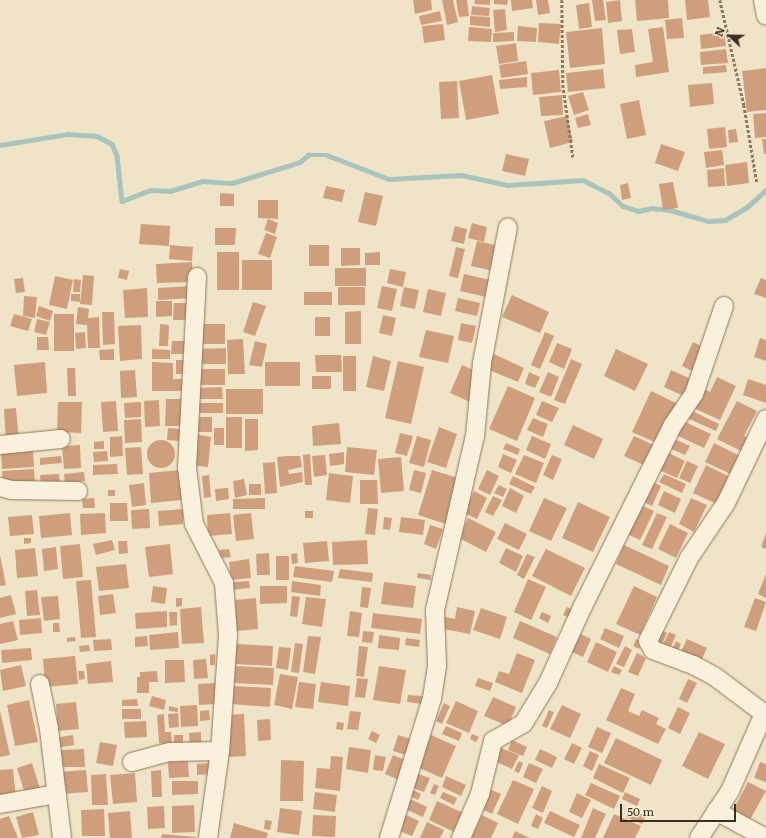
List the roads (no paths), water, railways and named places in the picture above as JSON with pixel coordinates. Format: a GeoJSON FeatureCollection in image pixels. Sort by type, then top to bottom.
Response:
{"type":"FeatureCollection","features":[{"type":"Feature","properties":{"kind":"street"},"geometry":{"type":"LineString","coordinates":[[763,0],[766,16]]}},
{"type":"Feature","properties":{"kind":"street"},"geometry":{"type":"LineString","coordinates":[[389,838],[432,698],[437,665],[435,610],[475,436],[482,363],[508,227]]}},
{"type":"Feature","properties":{"kind":"street"},"geometry":{"type":"LineString","coordinates":[[197,277],[187,468],[194,524],[224,583],[228,642],[220,751],[208,838]]}},
{"type":"Feature","properties":{"kind":"street"},"geometry":{"type":"LineString","coordinates":[[462,838],[480,794],[493,741],[523,724],[548,683],[583,606],[673,424],[694,394],[724,306]]}},
{"type":"Feature","properties":{"kind":"street"},"geometry":{"type":"LineString","coordinates":[[699,838],[730,791],[764,712],[714,676],[693,665],[653,650],[648,641],[689,558],[726,503],[766,420]]}},
{"type":"Feature","properties":{"kind":"street"},"geometry":{"type":"LineString","coordinates":[[0,445],[61,439]]}},
{"type":"Feature","properties":{"kind":"street"},"geometry":{"type":"LineString","coordinates":[[0,487],[12,490],[78,491]]}},
{"type":"Feature","properties":{"kind":"street"},"geometry":{"type":"LineString","coordinates":[[40,684],[49,729],[62,838]]}},
{"type":"Feature","properties":{"kind":"street"},"geometry":{"type":"LineString","coordinates":[[132,762],[170,752],[220,751]]}},
{"type":"Feature","properties":{"kind":"street"},"geometry":{"type":"LineString","coordinates":[[0,804],[57,794]]}},
{"type":"Feature","properties":{"kind":"street"},"geometry":{"type":"LineString","coordinates":[[716,811],[766,838]]}},
{"type":"Feature","properties":{"kind":"waterway"},"geometry":{"type":"LineString","coordinates":[[0,145],[68,134],[97,136],[112,144],[117,156],[122,201],[151,190],[170,191],[202,181],[232,183],[300,162],[308,155],[327,155],[389,179],[461,175],[508,185],[583,180],[609,193],[623,206],[638,211],[652,208],[670,210],[708,221],[725,220],[746,208],[766,190]]}}]}
